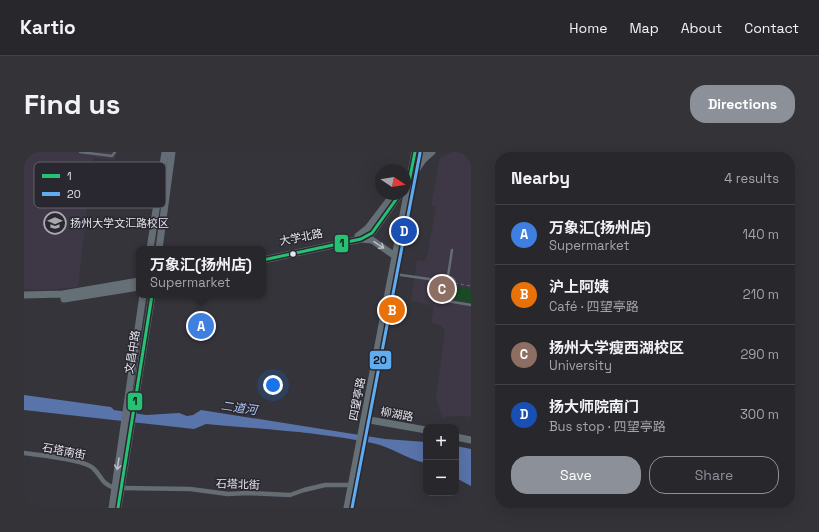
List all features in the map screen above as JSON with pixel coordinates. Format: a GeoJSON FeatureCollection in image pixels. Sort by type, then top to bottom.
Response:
{"type":"FeatureCollection","features":[{"type":"Feature","properties":{"kind":"main road"},"geometry":{"type":"LineString","coordinates":[[163,162],[165,152]]}},
{"type":"Feature","properties":{"kind":"main road"},"geometry":{"type":"LineString","coordinates":[[166,197],[172,152]]}},
{"type":"Feature","properties":{"kind":"main road"},"geometry":{"type":"LineString","coordinates":[[150,246],[156,208]]}},
{"type":"Feature","properties":{"kind":"main road"},"geometry":{"type":"LineString","coordinates":[[159,246],[164,208]]}},
{"type":"Feature","properties":{"kind":"main road","name":"文昌中路"},"geometry":{"type":"LineString","coordinates":[[128,426],[127,404],[143,298]]}},
{"type":"Feature","properties":{"kind":"main road","name":"文昌中路"},"geometry":{"type":"LineString","coordinates":[[112,508],[118,488],[128,426],[134,410],[152,298]]}},
{"type":"Feature","properties":{"kind":"main road","name":"文昌中路"},"geometry":{"type":"LineString","coordinates":[[118,488],[118,508]]}},
{"type":"Feature","properties":{"kind":"street","name":"四望亭路"},"geometry":{"type":"LineString","coordinates":[[412,169],[416,152]]}},
{"type":"Feature","properties":{"kind":"street"},"geometry":{"type":"LineString","coordinates":[[412,169],[424,152]]}},
{"type":"Feature","properties":{"kind":"street"},"geometry":{"type":"LineString","coordinates":[[411,176],[423,160],[432,152]]}},
{"type":"Feature","properties":{"kind":"street","name":"大学北路"},"geometry":{"type":"LineString","coordinates":[[266,255],[323,245],[360,235],[368,228],[389,200]]}},
{"type":"Feature","properties":{"kind":"street","name":"大学北路"},"geometry":{"type":"LineString","coordinates":[[266,259],[361,239],[372,233],[396,200]]}},
{"type":"Feature","properties":{"kind":"street","name":"四望亭路"},"geometry":{"type":"LineString","coordinates":[[347,508],[392,274],[403,200]]}},
{"type":"Feature","properties":{"kind":"street"},"geometry":{"type":"LineString","coordinates":[[361,239],[372,240],[395,256]]}},
{"type":"Feature","properties":{"kind":"street"},"geometry":{"type":"LineString","coordinates":[[24,295],[63,294],[136,282]]}},
{"type":"Feature","properties":{"kind":"street"},"geometry":{"type":"LineString","coordinates":[[24,300],[66,299],[136,287]]}},
{"type":"Feature","properties":{"kind":"street","name":"柳湖路"},"geometry":{"type":"LineString","coordinates":[[364,419],[423,429]]}},
{"type":"Feature","properties":{"kind":"street"},"geometry":{"type":"LineString","coordinates":[[459,438],[471,440]]}},
{"type":"Feature","properties":{"kind":"street","name":"石塔南街"},"geometry":{"type":"LineString","coordinates":[[24,454],[82,462],[93,467],[105,485],[118,488]]}},
{"type":"Feature","properties":{"kind":"street","name":"石塔北街"},"geometry":{"type":"LineString","coordinates":[[118,488],[190,489],[228,494],[248,493],[290,495],[325,485],[352,485]]}},
{"type":"Feature","properties":{"kind":"lane"},"geometry":{"type":"LineString","coordinates":[[80,152],[112,156],[115,152]]}},
{"type":"Feature","properties":{"kind":"lane"},"geometry":{"type":"LineString","coordinates":[[443,282],[448,276],[452,250]]}},
{"type":"Feature","properties":{"kind":"lane"},"geometry":{"type":"LineString","coordinates":[[392,274],[443,282]]}},
{"type":"Feature","properties":{"kind":"lane"},"geometry":{"type":"LineString","coordinates":[[446,288],[452,288],[455,284],[453,278],[448,276]]}},
{"type":"Feature","properties":{"kind":"lane"},"geometry":{"type":"LineString","coordinates":[[443,282],[446,288],[447,301],[471,305]]}},
{"type":"Feature","properties":{"kind":"path"},"geometry":{"type":"LineString","coordinates":[[455,284],[471,286]]}},
{"type":"Feature","properties":{"kind":"shaded area","name":"扬州大学文汇路校区"},"geometry":{"type":"Polygon","coordinates":[[[24,152],[116,152],[115,160],[93,158],[93,162],[34,162],[34,208],[87,208],[78,287],[43,290],[24,289],[24,152]]]}},
{"type":"Feature","properties":{"kind":"shaded area"},"geometry":{"type":"Polygon","coordinates":[[[452,152],[471,152],[471,417],[445,417],[442,419],[436,397],[445,331],[440,325],[431,323],[434,306],[411,301],[417,260],[426,261],[436,207],[431,205],[440,157],[452,152]]]}},
{"type":"Feature","properties":{"kind":"green space"},"geometry":{"type":"Polygon","coordinates":[[[456,286],[471,289],[471,303],[455,300],[456,286]]]}},
{"type":"Feature","properties":{"kind":"water"},"geometry":{"type":"Polygon","coordinates":[[[24,395],[111,407],[114,410],[146,415],[179,413],[187,416],[193,415],[201,410],[385,439],[423,442],[423,462],[372,443],[331,436],[206,424],[194,429],[24,410],[24,395]]]}},
{"type":"Feature","properties":{"kind":"water"},"geometry":{"type":"Polygon","coordinates":[[[459,447],[471,449],[471,486],[459,480],[459,447]]]}},
{"type":"Feature","properties":{"kind":"transit line","name":"1"},"geometry":{"type":"LineString","coordinates":[[411,172],[415,152]]}},
{"type":"Feature","properties":{"kind":"transit line","name":"20"},"geometry":{"type":"LineString","coordinates":[[352,508],[420,153]]}},
{"type":"Feature","properties":{"kind":"transit line","name":"1"},"geometry":{"type":"LineString","coordinates":[[266,259],[361,239],[372,233],[396,200]]}},
{"type":"Feature","properties":{"kind":"transit line","name":"1"},"geometry":{"type":"LineString","coordinates":[[118,508],[152,298]]}},
{"type":"Feature","properties":{"kind":"place","name":"扬州大学文汇路校区"},"geometry":{"type":"Point","coordinates":[55,223]}},
{"type":"Feature","properties":{"kind":"place","name":"扬大师院南门"},"geometry":{"type":"Point","coordinates":[404,231]}},
{"type":"Feature","properties":{"kind":"place","name":"扬州大学瘦西湖校区"},"geometry":{"type":"Point","coordinates":[442,289]}},
{"type":"Feature","properties":{"kind":"place","name":"沪上阿姨"},"geometry":{"type":"Point","coordinates":[392,310]}},
{"type":"Feature","properties":{"kind":"place","name":"万象汇(扬州店)"},"geometry":{"type":"Point","coordinates":[201,326]}},
{"type":"Feature","properties":{"kind":"water label","name":"二道河"},"geometry":{"type":"Point","coordinates":[239,408]}}]}
